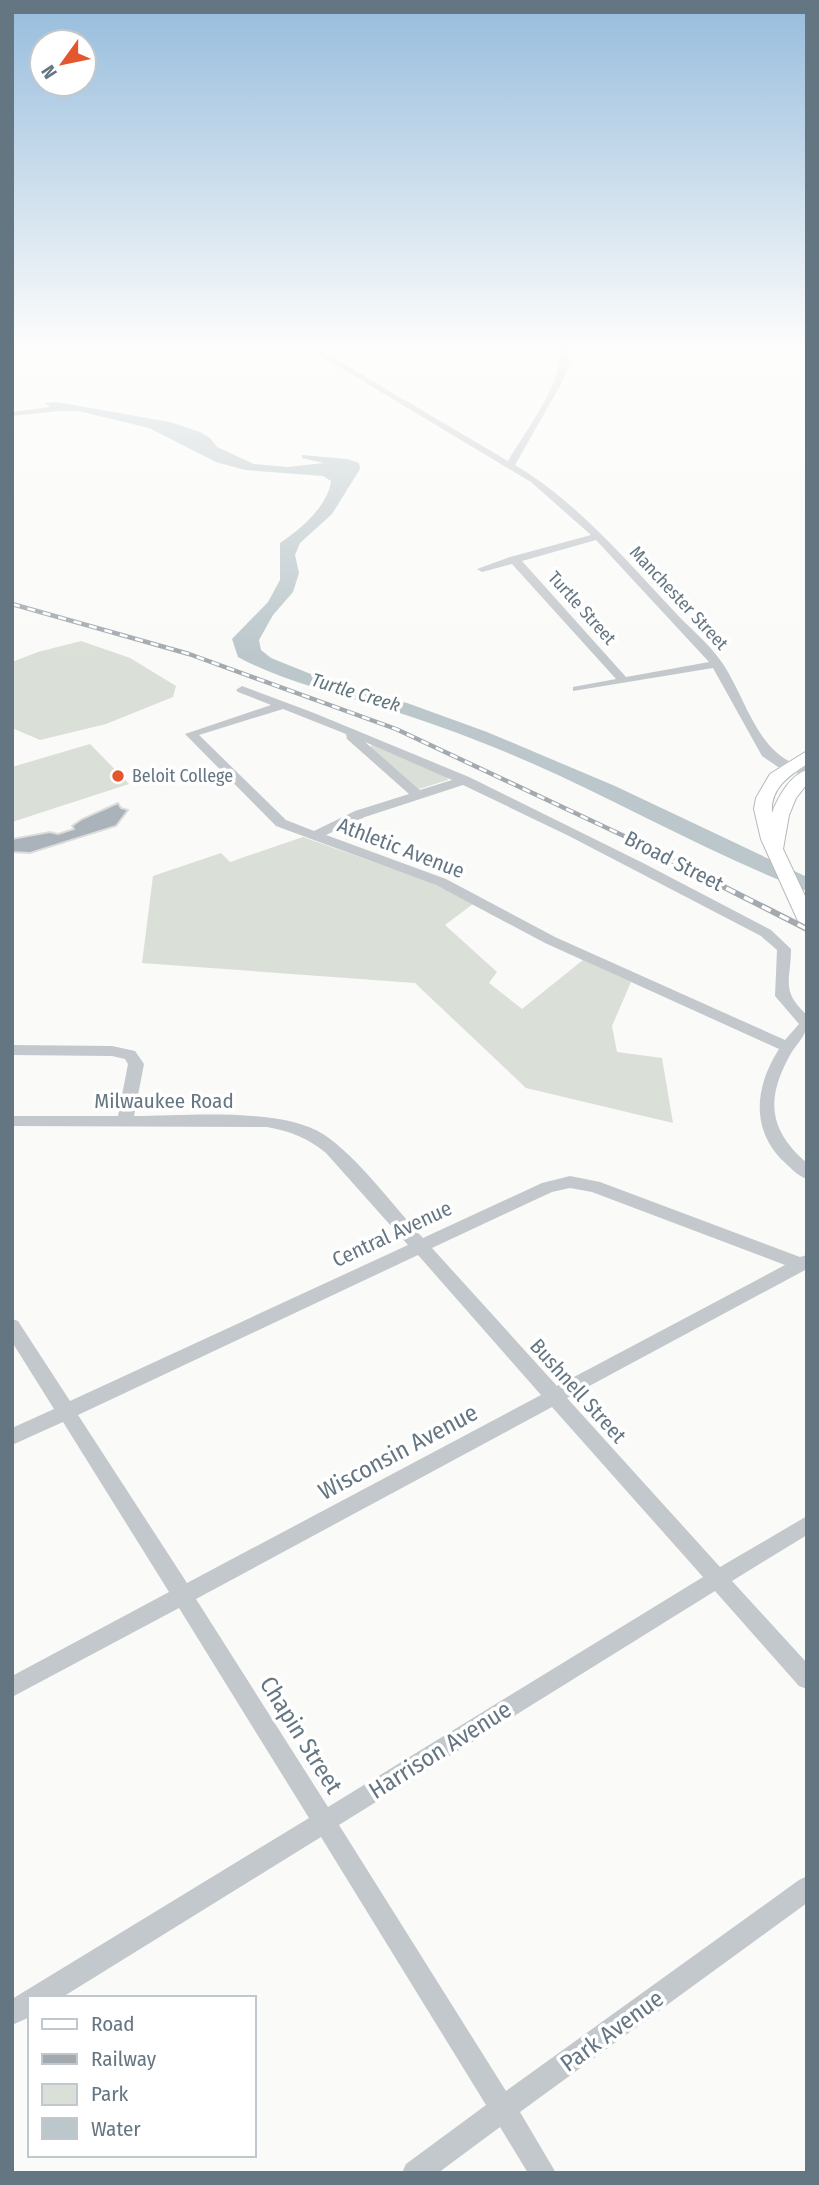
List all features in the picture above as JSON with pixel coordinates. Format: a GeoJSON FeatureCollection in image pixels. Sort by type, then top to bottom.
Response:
{"type":"FeatureCollection","features":[{"type":"Feature","properties":{"kind":"main road"},"geometry":{"type":"LineString","coordinates":[[802,767],[781,811],[776,832],[777,850],[807,921]]}},
{"type":"Feature","properties":{"kind":"street","name":"Manchester Street"},"geometry":{"type":"LineString","coordinates":[[488,452],[555,495],[598,536],[717,664],[766,753],[802,767]]}},
{"type":"Feature","properties":{"kind":"street"},"geometry":{"type":"LineString","coordinates":[[510,465],[518,452]]}},
{"type":"Feature","properties":{"kind":"street"},"geometry":{"type":"LineString","coordinates":[[482,569],[598,536]]}},
{"type":"Feature","properties":{"kind":"street","name":"Turtle Street"},"geometry":{"type":"LineString","coordinates":[[514,559],[624,681]]}},
{"type":"Feature","properties":{"kind":"street"},"geometry":{"type":"LineString","coordinates":[[577,689],[717,664]]}},
{"type":"Feature","properties":{"kind":"street"},"geometry":{"type":"LineString","coordinates":[[242,690],[284,705]]}},
{"type":"Feature","properties":{"kind":"street","name":"Broad Street"},"geometry":{"type":"LineString","coordinates":[[284,705],[338,725],[465,780],[681,888],[773,938],[784,949],[780,992],[783,1000],[807,1024]]}},
{"type":"Feature","properties":{"kind":"street","name":"Athletic Avenue"},"geometry":{"type":"LineString","coordinates":[[284,705],[191,734],[271,815],[313,836],[441,882],[550,940],[785,1046]]}},
{"type":"Feature","properties":{"kind":"street"},"geometry":{"type":"LineString","coordinates":[[338,725],[419,796]]}},
{"type":"Feature","properties":{"kind":"street"},"geometry":{"type":"LineString","coordinates":[[313,836],[360,814],[465,780]]}},
{"type":"Feature","properties":{"kind":"street"},"geometry":{"type":"LineString","coordinates":[[807,1024],[785,1046],[775,1065],[767,1114],[769,1126],[779,1146],[807,1173]]}},
{"type":"Feature","properties":{"kind":"street"},"geometry":{"type":"LineString","coordinates":[[12,1050],[112,1051],[130,1055],[136,1064],[125,1122]]}},
{"type":"Feature","properties":{"kind":"street","name":"Milwaukee Road"},"geometry":{"type":"LineString","coordinates":[[12,1121],[267,1122],[287,1124],[313,1134]]}},
{"type":"Feature","properties":{"kind":"street","name":"Bushnell Street"},"geometry":{"type":"LineString","coordinates":[[313,1134],[340,1157],[807,1679]]}},
{"type":"Feature","properties":{"kind":"street","name":"Central Avenue"},"geometry":{"type":"LineString","coordinates":[[12,1437],[537,1192],[570,1182],[594,1186],[804,1263]]}},
{"type":"Feature","properties":{"kind":"street","name":"Wisconsin Avenue"},"geometry":{"type":"LineString","coordinates":[[12,1687],[804,1263]]}},
{"type":"Feature","properties":{"kind":"street","name":"Chapin Street"},"geometry":{"type":"LineString","coordinates":[[12,1326],[184,1595],[542,2173]]}},
{"type":"Feature","properties":{"kind":"street","name":"Harrison Avenue"},"geometry":{"type":"LineString","coordinates":[[41,1996],[807,1524]]}},
{"type":"Feature","properties":{"kind":"street","name":"Park Avenue"},"geometry":{"type":"LineString","coordinates":[[415,2173],[807,1888]]}},
{"type":"Feature","properties":{"kind":"street"},"geometry":{"type":"LineString","coordinates":[[12,2013],[28,2004]]}},
{"type":"Feature","properties":{"kind":"green space"},"geometry":{"type":"Polygon","coordinates":[[[81,641],[130,658],[176,686],[173,697],[106,724],[40,740],[12,728],[12,662],[81,641]]]}},
{"type":"Feature","properties":{"kind":"green space"},"geometry":{"type":"Polygon","coordinates":[[[90,744],[129,784],[12,822],[12,767],[90,744]]]}},
{"type":"Feature","properties":{"kind":"green space"},"geometry":{"type":"Polygon","coordinates":[[[372,745],[447,777],[448,780],[419,789],[370,747],[372,745]]]}},
{"type":"Feature","properties":{"kind":"green space"},"geometry":{"type":"Polygon","coordinates":[[[303,837],[432,883],[473,904],[445,925],[497,972],[489,983],[522,1009],[583,960],[631,982],[612,1026],[617,1052],[662,1058],[673,1123],[526,1088],[415,983],[142,963],[153,876],[221,853],[230,862],[303,837]]]}},
{"type":"Feature","properties":{"kind":"water","name":"Turtle Creek"},"geometry":{"type":"Polygon","coordinates":[[[196,452],[228,452],[254,464],[288,467],[324,463],[302,458],[302,455],[347,459],[359,463],[360,469],[332,514],[300,543],[295,555],[299,573],[293,592],[273,615],[259,640],[261,650],[271,658],[343,687],[407,703],[487,732],[615,786],[807,877],[807,891],[731,859],[508,753],[424,721],[287,679],[238,657],[232,639],[268,602],[280,580],[280,543],[319,508],[331,481],[323,476],[245,470],[216,462],[196,452]]]}},
{"type":"Feature","properties":{"kind":"building"},"geometry":{"type":"Polygon","coordinates":[[[118,803],[121,808],[128,810],[116,826],[30,853],[12,852],[12,839],[50,832],[58,834],[74,829],[72,826],[82,819],[118,803]]]}},
{"type":"Feature","properties":{"kind":"railway"},"geometry":{"type":"LineString","coordinates":[[12,604],[189,654],[396,729],[641,844]]}},
{"type":"Feature","properties":{"kind":"railway"},"geometry":{"type":"LineString","coordinates":[[637,843],[807,929]]}},
{"type":"Feature","properties":{"kind":"place","name":"Beloit College"},"geometry":{"type":"Point","coordinates":[118,776]}}]}
